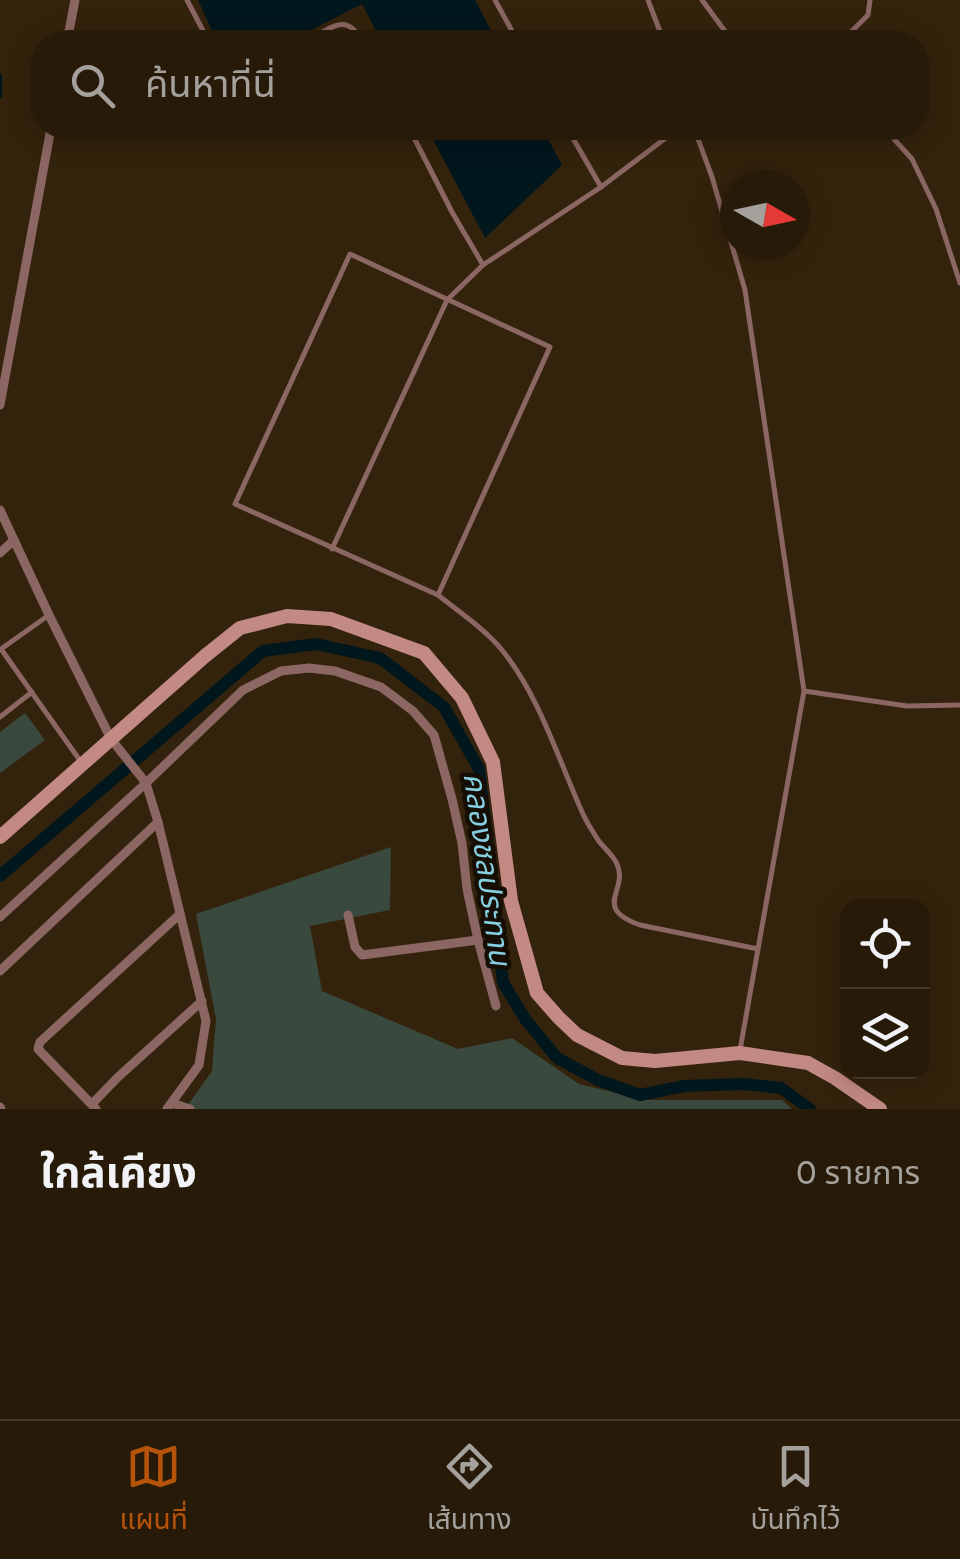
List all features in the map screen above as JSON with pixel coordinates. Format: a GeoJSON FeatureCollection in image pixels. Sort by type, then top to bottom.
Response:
{"type":"FeatureCollection","features":[{"type":"Feature","properties":{"kind":"street"},"geometry":{"type":"LineString","coordinates":[[69,30],[74,0]]}},
{"type":"Feature","properties":{"kind":"street"},"geometry":{"type":"LineString","coordinates":[[0,406],[49,140]]}},
{"type":"Feature","properties":{"kind":"street"},"geometry":{"type":"LineString","coordinates":[[0,336],[12,338]]}},
{"type":"Feature","properties":{"kind":"street"},"geometry":{"type":"LineString","coordinates":[[0,510],[111,738],[146,783],[206,1021],[199,1065],[169,1106],[190,1109]]}},
{"type":"Feature","properties":{"kind":"street"},"geometry":{"type":"LineString","coordinates":[[0,553],[14,540]]}},
{"type":"Feature","properties":{"kind":"street"},"geometry":{"type":"LineString","coordinates":[[2,832],[240,628],[287,616],[331,619],[424,653],[462,698],[492,762],[511,901],[538,993],[578,1035],[622,1058],[655,1061],[740,1053],[808,1064],[880,1109]]}},
{"type":"Feature","properties":{"kind":"street"},"geometry":{"type":"LineString","coordinates":[[0,918],[243,690],[281,671],[335,671],[381,686],[413,710],[434,735],[462,843],[466,889],[496,1006]]}},
{"type":"Feature","properties":{"kind":"street"},"geometry":{"type":"LineString","coordinates":[[0,971],[158,822]]}},
{"type":"Feature","properties":{"kind":"street"},"geometry":{"type":"LineString","coordinates":[[180,914],[40,1042],[38,1049],[94,1107],[116,1078],[202,1001]]}},
{"type":"Feature","properties":{"kind":"street"},"geometry":{"type":"LineString","coordinates":[[348,916],[362,955],[478,940]]}},
{"type":"Feature","properties":{"kind":"lane"},"geometry":{"type":"LineString","coordinates":[[187,0],[203,30]]}},
{"type":"Feature","properties":{"kind":"lane"},"geometry":{"type":"LineString","coordinates":[[495,0],[511,30]]}},
{"type":"Feature","properties":{"kind":"lane"},"geometry":{"type":"LineString","coordinates":[[702,0],[724,30]]}},
{"type":"Feature","properties":{"kind":"lane"},"geometry":{"type":"LineString","coordinates":[[852,30],[868,15],[870,0]]}},
{"type":"Feature","properties":{"kind":"lane"},"geometry":{"type":"LineString","coordinates":[[652,1],[660,30]]}},
{"type":"Feature","properties":{"kind":"lane"},"geometry":{"type":"LineString","coordinates":[[329,30],[342,23],[357,30]]}},
{"type":"Feature","properties":{"kind":"lane"},"geometry":{"type":"LineString","coordinates":[[415,140],[482,266]]}},
{"type":"Feature","properties":{"kind":"lane"},"geometry":{"type":"LineString","coordinates":[[574,140],[601,187]]}},
{"type":"Feature","properties":{"kind":"lane"},"geometry":{"type":"LineString","coordinates":[[332,549],[448,300],[482,266],[664,140]]}},
{"type":"Feature","properties":{"kind":"lane"},"geometry":{"type":"LineString","coordinates":[[698,140],[745,290],[804,691],[740,1053]]}},
{"type":"Feature","properties":{"kind":"lane"},"geometry":{"type":"LineString","coordinates":[[895,140],[912,159],[936,208],[960,283]]}},
{"type":"Feature","properties":{"kind":"lane"},"geometry":{"type":"LineString","coordinates":[[438,595],[550,347],[350,254],[235,504],[438,595],[500,647],[539,712],[585,818],[618,865],[614,898],[616,912],[624,919],[758,949]]}},
{"type":"Feature","properties":{"kind":"lane"},"geometry":{"type":"LineString","coordinates":[[48,615],[1,649],[82,764]]}},
{"type":"Feature","properties":{"kind":"lane"},"geometry":{"type":"LineString","coordinates":[[804,691],[907,706],[960,705]]}},
{"type":"Feature","properties":{"kind":"lane"},"geometry":{"type":"LineString","coordinates":[[0,717],[32,692]]}},
{"type":"Feature","properties":{"kind":"green space"},"geometry":{"type":"Polygon","coordinates":[[[25,713],[45,740],[0,773],[0,732],[25,713]]]}},
{"type":"Feature","properties":{"kind":"green space"},"geometry":{"type":"Polygon","coordinates":[[[391,847],[390,910],[310,926],[322,991],[458,1049],[512,1038],[579,1084],[646,1100],[782,1100],[792,1109],[185,1109],[212,1071],[216,1019],[196,914],[391,847]]]}},
{"type":"Feature","properties":{"kind":"water"},"geometry":{"type":"Polygon","coordinates":[[[198,0],[475,0],[491,30],[376,30],[362,4],[311,30],[212,30],[198,0]]]}},
{"type":"Feature","properties":{"kind":"water"},"geometry":{"type":"Polygon","coordinates":[[[433,140],[548,140],[562,165],[485,238],[433,140]]]}},
{"type":"Feature","properties":{"kind":"waterway"},"geometry":{"type":"LineString","coordinates":[[0,75],[0,96]]}},
{"type":"Feature","properties":{"kind":"waterway","name":"คลองชลประทาน"},"geometry":{"type":"LineString","coordinates":[[0,876],[263,651],[316,644],[380,658],[444,707],[479,769],[503,983],[557,1058],[598,1080],[640,1095],[684,1086],[743,1084],[781,1088],[810,1109]]}}]}
